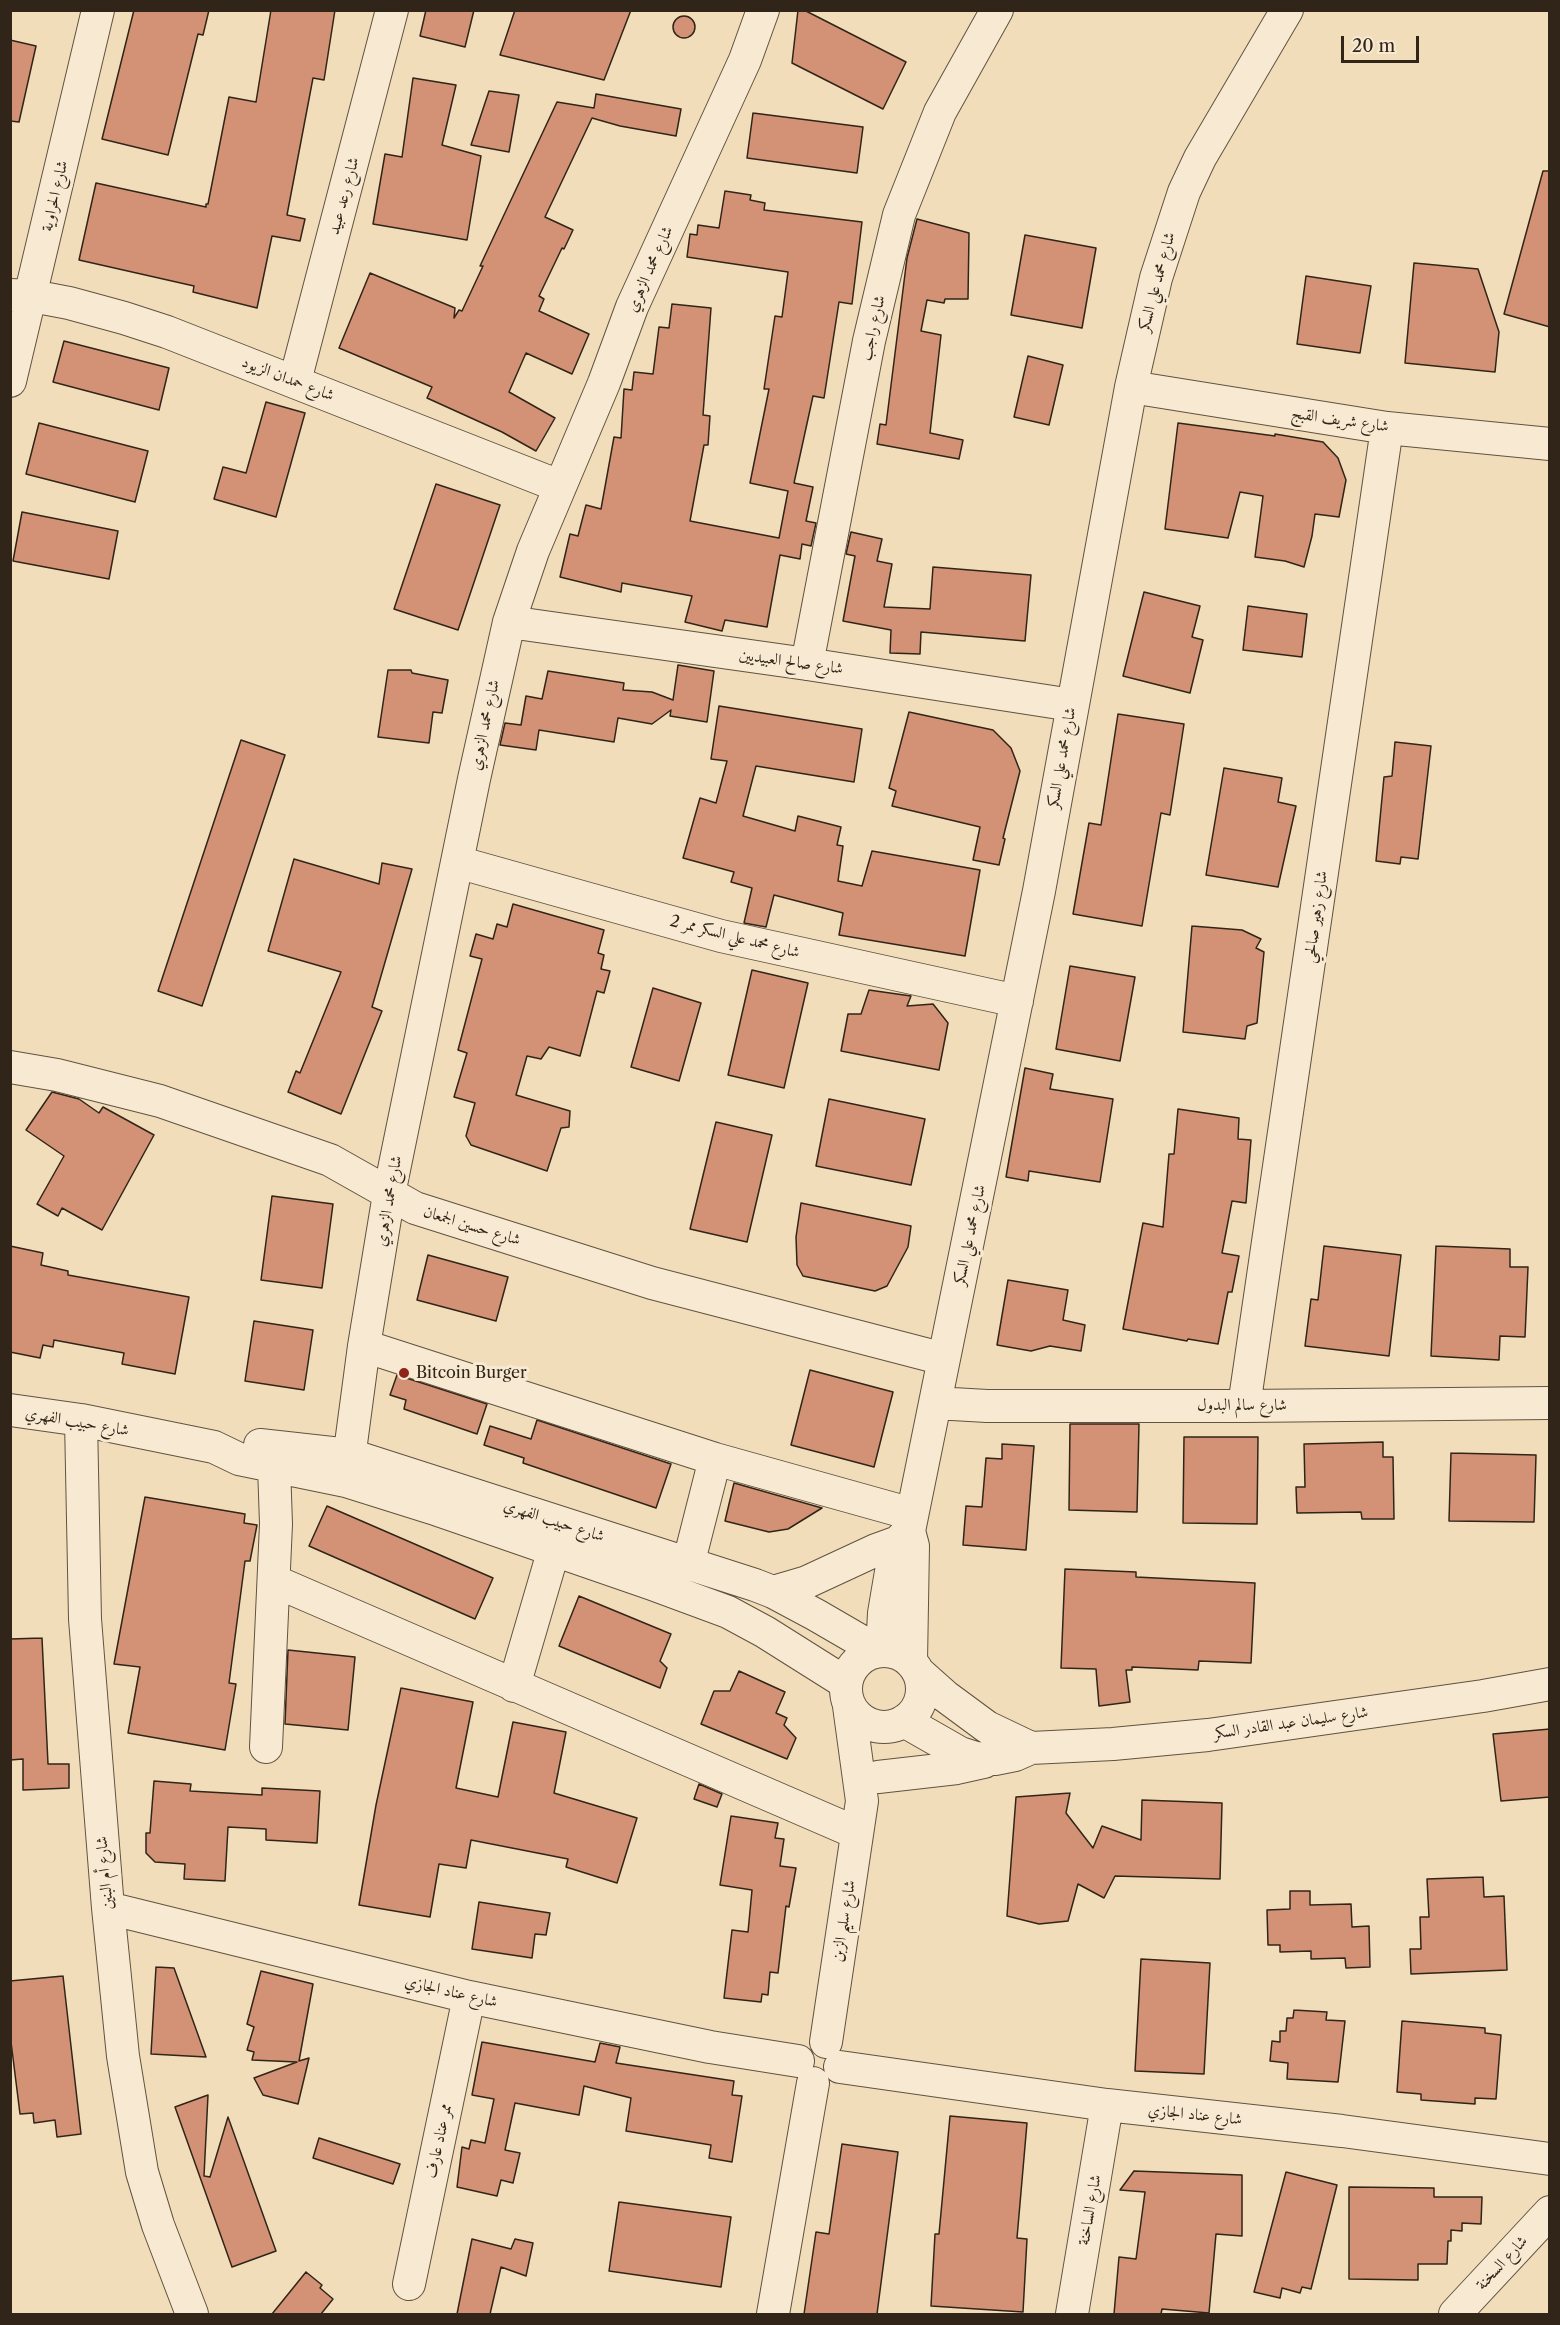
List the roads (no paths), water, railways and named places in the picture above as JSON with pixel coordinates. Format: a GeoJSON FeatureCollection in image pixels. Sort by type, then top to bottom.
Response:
{"type":"FeatureCollection","features":[{"type":"Feature","properties":{"kind":"street","name":"شارع الحراوية"},"geometry":{"type":"LineString","coordinates":[[10,381],[21,296],[98,10]]}},
{"type":"Feature","properties":{"kind":"street","name":"شارع رعد عبيد"},"geometry":{"type":"LineString","coordinates":[[296,381],[392,10]]}},
{"type":"Feature","properties":{"kind":"street","name":"شارع محمد الزهري"},"geometry":{"type":"LineString","coordinates":[[348,1468],[364,1346],[389,1194],[493,690],[510,622],[533,551],[604,383],[632,307],[745,60],[763,10]]}},
{"type":"Feature","properties":{"kind":"street","name":"شارع راجب"},"geometry":{"type":"LineString","coordinates":[[807,664],[869,341],[899,215],[940,112],[997,10]]}},
{"type":"Feature","properties":{"kind":"street","name":"شارع محمد علي السكر"},"geometry":{"type":"LineString","coordinates":[[880,1651],[886,1604],[935,1403],[1017,1001],[1131,387],[1156,278],[1184,192],[1200,158],[1287,10]]}},
{"type":"Feature","properties":{"kind":"street","name":"شارع حمدان الزيود"},"geometry":{"type":"LineString","coordinates":[[21,296],[124,318],[296,381],[559,486]]}},
{"type":"Feature","properties":{"kind":"street","name":"شارع شريف القبج"},"geometry":{"type":"LineString","coordinates":[[1131,387],[1387,428],[1550,444]]}},
{"type":"Feature","properties":{"kind":"street","name":"شارع زهير صالحي"},"geometry":{"type":"LineString","coordinates":[[1244,1406],[1387,428]]}},
{"type":"Feature","properties":{"kind":"street","name":"شارع صالح العبيديين"},"geometry":{"type":"LineString","coordinates":[[510,622],[807,664],[1072,705]]}},
{"type":"Feature","properties":{"kind":"street","name":"شارع محمد علي السكر ممر 2"},"geometry":{"type":"LineString","coordinates":[[457,862],[721,936],[1017,1001]]}},
{"type":"Feature","properties":{"kind":"street","name":"شارع حسين الجمعان"},"geometry":{"type":"LineString","coordinates":[[10,1067],[57,1075],[170,1104],[330,1160],[415,1209],[652,1283],[944,1359]]}},
{"type":"Feature","properties":{"kind":"street"},"geometry":{"type":"LineString","coordinates":[[364,1346],[715,1459],[906,1529]]}},
{"type":"Feature","properties":{"kind":"street","name":"شارع سالم البدول"},"geometry":{"type":"LineString","coordinates":[[935,1403],[987,1406],[1244,1406],[1550,1403]]}},
{"type":"Feature","properties":{"kind":"street","name":"شارع حبيب الفهري"},"geometry":{"type":"LineString","coordinates":[[10,1410],[81,1420],[214,1447],[239,1459],[274,1466],[348,1468],[554,1549],[728,1612],[765,1632],[848,1694]]}},
{"type":"Feature","properties":{"kind":"street","name":"شارع أم البنين"},"geometry":{"type":"LineString","coordinates":[[81,1420],[85,1619],[108,1908],[123,2056],[141,2172],[158,2225],[192,2314]]}},
{"type":"Feature","properties":{"kind":"street","name":"شارع حبيب الفهري"},"geometry":{"type":"LineString","coordinates":[[214,1447],[243,1444],[348,1468],[688,1565],[773,1592],[880,1651]]}},
{"type":"Feature","properties":{"kind":"street"},"geometry":{"type":"LineString","coordinates":[[688,1565],[715,1459]]}},
{"type":"Feature","properties":{"kind":"street"},"geometry":{"type":"LineString","coordinates":[[266,1747],[276,1524],[274,1466]]}},
{"type":"Feature","properties":{"kind":"street","name":"شارع محمد علي السكر"},"geometry":{"type":"LineString","coordinates":[[906,1529],[914,1555],[914,1667]]}},
{"type":"Feature","properties":{"kind":"street"},"geometry":{"type":"LineString","coordinates":[[773,1592],[807,1582],[906,1529]]}},
{"type":"Feature","properties":{"kind":"street"},"geometry":{"type":"LineString","coordinates":[[514,1686],[554,1549]]}},
{"type":"Feature","properties":{"kind":"street"},"geometry":{"type":"LineString","coordinates":[[274,1581],[857,1833]]}},
{"type":"Feature","properties":{"kind":"street"},"geometry":{"type":"LineString","coordinates":[[880,1651],[893,1652],[914,1667],[921,1683],[918,1705],[902,1723],[889,1727],[877,1727],[856,1716],[848,1694],[850,1671],[857,1662],[867,1655],[880,1651]]}},
{"type":"Feature","properties":{"kind":"street","name":"شارع سليمان عبد القادر السكر"},"geometry":{"type":"LineString","coordinates":[[914,1667],[945,1696],[987,1727],[1030,1748]]}},
{"type":"Feature","properties":{"kind":"street","name":"شارع سليمان عبد القادر السكر"},"geometry":{"type":"LineString","coordinates":[[902,1723],[960,1754],[996,1759],[1015,1755],[1030,1748],[1113,1744],[1208,1735],[1483,1696],[1550,1683]]}},
{"type":"Feature","properties":{"kind":"street","name":"شارع سليم الزبن"},"geometry":{"type":"LineString","coordinates":[[848,1694],[870,1789]]}},
{"type":"Feature","properties":{"kind":"street","name":"شارع سليم الزبن"},"geometry":{"type":"LineString","coordinates":[[833,2055],[857,1833],[870,1789],[902,1723]]}},
{"type":"Feature","properties":{"kind":"street"},"geometry":{"type":"LineString","coordinates":[[870,1789],[996,1759]]}},
{"type":"Feature","properties":{"kind":"street","name":"شارع عناد الجازي"},"geometry":{"type":"LineString","coordinates":[[108,1908],[469,1997],[664,2038],[806,2072]]}},
{"type":"Feature","properties":{"kind":"street","name":"ممر عناد عارف"},"geometry":{"type":"LineString","coordinates":[[409,2284],[469,1997]]}},
{"type":"Feature","properties":{"kind":"street"},"geometry":{"type":"LineString","coordinates":[[773,2314],[806,2072],[825,2083],[835,2077],[833,2055]]}},
{"type":"Feature","properties":{"kind":"street","name":"شارع عناد الجازي"},"geometry":{"type":"LineString","coordinates":[[833,2055],[1107,2105],[1550,2159]]}},
{"type":"Feature","properties":{"kind":"street","name":"شارع الساخنة"},"geometry":{"type":"LineString","coordinates":[[1072,2314],[1107,2105]]}},
{"type":"Feature","properties":{"kind":"street","name":"شارع السخنة"},"geometry":{"type":"LineString","coordinates":[[1455,2314],[1550,2212]]}},
{"type":"Feature","properties":{"kind":"place","name":"Bitcoin Burger"},"geometry":{"type":"Point","coordinates":[404,1373]}}]}
